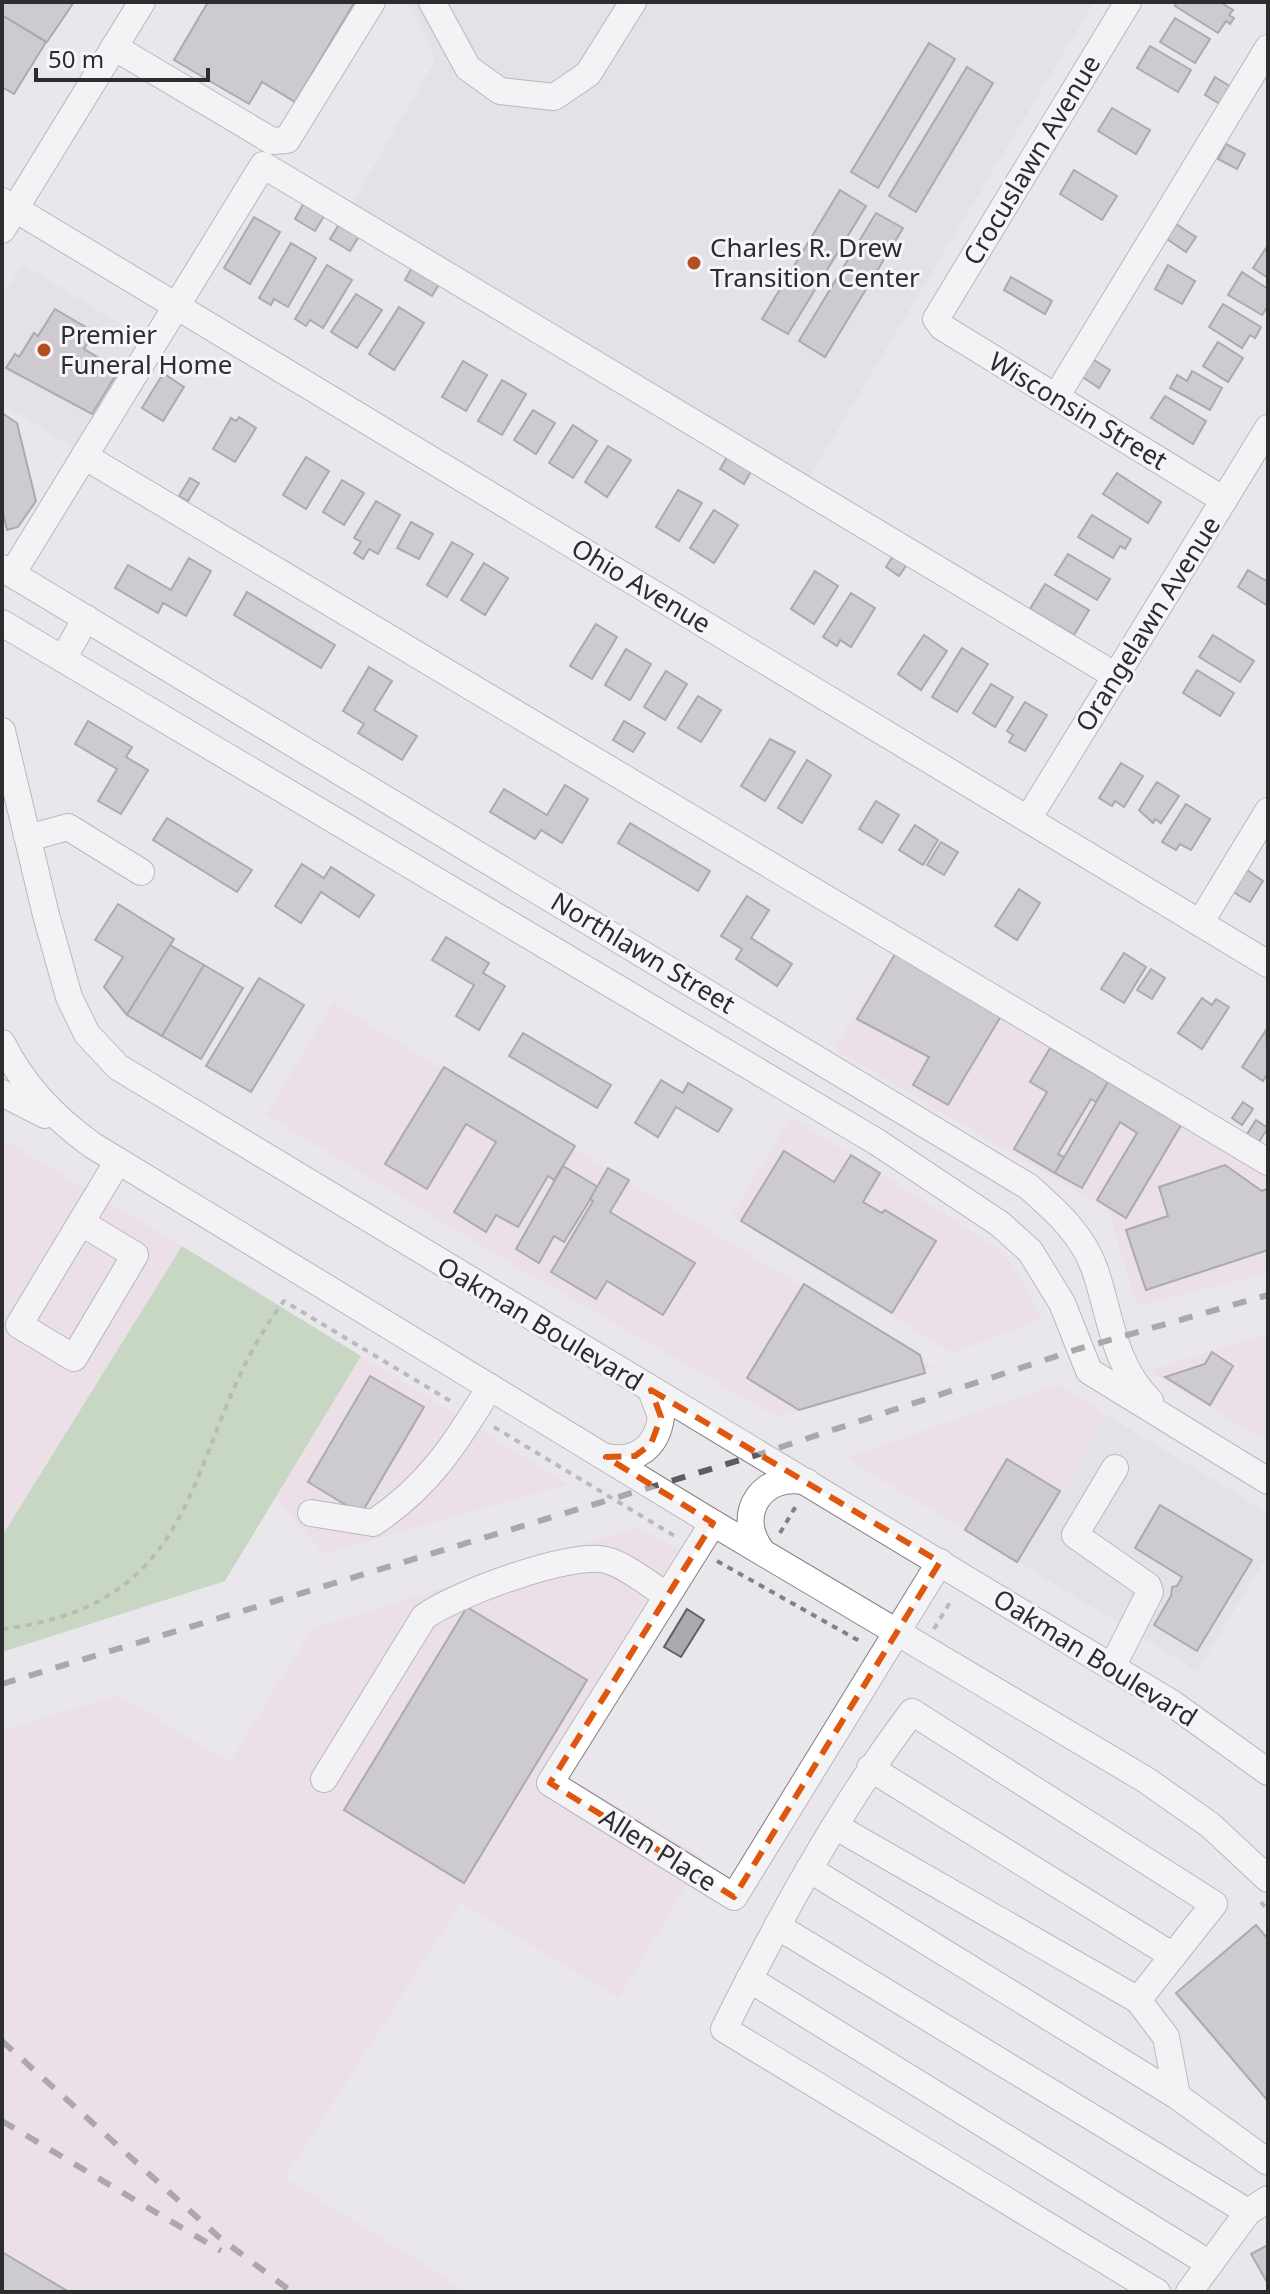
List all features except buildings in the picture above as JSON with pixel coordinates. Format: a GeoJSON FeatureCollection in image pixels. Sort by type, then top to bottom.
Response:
{"type":"FeatureCollection","features":[{"type":"Feature","properties":{"kind":"street"},"geometry":{"type":"LineString","coordinates":[[6,213],[142,2]]}},
{"type":"Feature","properties":{"kind":"street"},"geometry":{"type":"LineString","coordinates":[[114,47],[272,141],[287,140],[372,2]]}},
{"type":"Feature","properties":{"kind":"street"},"geometry":{"type":"LineString","coordinates":[[432,2],[468,68],[500,91],[554,97],[588,74],[633,2]]}},
{"type":"Feature","properties":{"kind":"street","name":"Crocuslawn Avenue"},"geometry":{"type":"LineString","coordinates":[[936,319],[1128,2]]}},
{"type":"Feature","properties":{"kind":"street"},"geometry":{"type":"LineString","coordinates":[[1056,397],[1268,48]]}},
{"type":"Feature","properties":{"kind":"street"},"geometry":{"type":"LineString","coordinates":[[7,571],[84,456],[263,165],[1116,676]]}},
{"type":"Feature","properties":{"kind":"street","name":"Ohio Avenue"},"geometry":{"type":"LineString","coordinates":[[6,213],[176,306],[1268,964]]}},
{"type":"Feature","properties":{"kind":"street","name":"Wisconsin Street"},"geometry":{"type":"LineString","coordinates":[[936,319],[942,327],[1224,500]]}},
{"type":"Feature","properties":{"kind":"street","name":"Orangelawn Avenue"},"geometry":{"type":"LineString","coordinates":[[1028,819],[1268,428]]}},
{"type":"Feature","properties":{"kind":"street"},"geometry":{"type":"LineString","coordinates":[[84,456],[1268,1162]]}},
{"type":"Feature","properties":{"kind":"street","name":"Northlawn Street"},"geometry":{"type":"LineString","coordinates":[[7,571],[1029,1187],[1060,1214],[1094,1267],[1123,1366],[1141,1393],[1182,1430]]}},
{"type":"Feature","properties":{"kind":"street"},"geometry":{"type":"LineString","coordinates":[[63,659],[86,618]]}},
{"type":"Feature","properties":{"kind":"street","name":"Northlawn Street"},"geometry":{"type":"LineString","coordinates":[[2,623],[877,1142],[969,1203],[1030,1251],[1062,1303],[1089,1371],[1268,1481]]}},
{"type":"Feature","properties":{"kind":"street","name":"Oakman Boulevard"},"geometry":{"type":"LineString","coordinates":[[3,736],[69,997],[87,1034],[118,1067],[651,1390],[804,1490],[940,1562],[1112,1667],[1234,1745],[1268,1772]]}},
{"type":"Feature","properties":{"kind":"street"},"geometry":{"type":"LineString","coordinates":[[1200,923],[1268,811]]}},
{"type":"Feature","properties":{"kind":"street"},"geometry":{"type":"LineString","coordinates":[[28,838],[68,827],[141,872]]}},
{"type":"Feature","properties":{"kind":"street"},"geometry":{"type":"LineString","coordinates":[[417,870],[440,831]]}},
{"type":"Feature","properties":{"kind":"street"},"geometry":{"type":"LineString","coordinates":[[2,1043],[26,1084],[64,1125]]}},
{"type":"Feature","properties":{"kind":"street"},"geometry":{"type":"LineString","coordinates":[[2,1093],[64,1125],[118,1161],[713,1523],[768,1545],[898,1631],[1168,1794],[1210,1825],[1263,1889]]}},
{"type":"Feature","properties":{"kind":"street"},"geometry":{"type":"LineString","coordinates":[[877,1142],[898,1106]]}},
{"type":"Feature","properties":{"kind":"street"},"geometry":{"type":"LineString","coordinates":[[82,1223],[135,1255],[74,1358],[19,1325],[118,1161]]}},
{"type":"Feature","properties":{"kind":"street"},"geometry":{"type":"LineString","coordinates":[[969,1203],[992,1165]]}},
{"type":"Feature","properties":{"kind":"street"},"geometry":{"type":"LineString","coordinates":[[1062,1303],[1100,1288]]}},
{"type":"Feature","properties":{"kind":"street"},"geometry":{"type":"LineString","coordinates":[[311,1513],[373,1523],[398,1506],[423,1485],[452,1448],[490,1387]]}},
{"type":"Feature","properties":{"kind":"street"},"geometry":{"type":"LineString","coordinates":[[606,1457],[635,1456],[651,1444],[661,1417],[651,1390]]}},
{"type":"Feature","properties":{"kind":"street"},"geometry":{"type":"LineString","coordinates":[[1112,1667],[1150,1592],[1148,1586],[1075,1535],[1115,1468]]}},
{"type":"Feature","properties":{"kind":"street"},"geometry":{"type":"LineString","coordinates":[[768,1545],[749,1520],[755,1499],[763,1490],[784,1480],[804,1490]]}},
{"type":"Feature","properties":{"kind":"street","name":"Allen Place"},"geometry":{"type":"LineString","coordinates":[[713,1523],[550,1783],[734,1897],[940,1562]]}},
{"type":"Feature","properties":{"kind":"street"},"geometry":{"type":"LineString","coordinates":[[324,1779],[424,1617],[437,1607],[463,1594],[585,1558],[611,1561],[666,1595]]}},
{"type":"Feature","properties":{"kind":"street"},"geometry":{"type":"LineString","coordinates":[[1138,2000],[1214,1904],[912,1712],[870,1768],[809,1869],[724,2029],[1157,2292]]}},
{"type":"Feature","properties":{"kind":"street"},"geometry":{"type":"LineString","coordinates":[[870,1768],[1173,1956]]}},
{"type":"Feature","properties":{"kind":"street"},"geometry":{"type":"LineString","coordinates":[[835,1826],[1138,2000],[1166,2037],[1177,2096]]}},
{"type":"Feature","properties":{"kind":"street"},"geometry":{"type":"LineString","coordinates":[[809,1869],[1177,2096],[1268,2162]]}},
{"type":"Feature","properties":{"kind":"street"},"geometry":{"type":"LineString","coordinates":[[777,1926],[1258,2206],[1189,2292]]}},
{"type":"Feature","properties":{"kind":"street"},"geometry":{"type":"LineString","coordinates":[[749,1979],[1210,2264]]}},
{"type":"Feature","properties":{"kind":"path"},"geometry":{"type":"LineString","coordinates":[[2,1629],[64,1617],[113,1594],[149,1565],[174,1531],[193,1493],[211,1438],[261,1332],[284,1301]]}},
{"type":"Feature","properties":{"kind":"path"},"geometry":{"type":"LineString","coordinates":[[768,1545],[804,1490]]}},
{"type":"Feature","properties":{"kind":"path"},"geometry":{"type":"LineString","coordinates":[[696,1549],[883,1655]]}},
{"type":"Feature","properties":{"kind":"path"},"geometry":{"type":"LineString","coordinates":[[932,1631],[956,1594]]}},
{"type":"Feature","properties":{"kind":"path"},"geometry":{"type":"LineString","coordinates":[[1263,1889],[1268,1911]]}},
{"type":"Feature","properties":{"kind":"highlighted area"},"geometry":{"type":"Polygon","coordinates":[[[651,1390],[940,1562],[734,1897],[550,1783],[713,1523],[606,1457],[635,1456],[651,1444],[661,1417],[651,1390]]]}},
{"type":"Feature","properties":{"kind":"shaded area","name":"Charles R. Drew Transition Center"},"geometry":{"type":"Polygon","coordinates":[[[408,2],[1094,2],[807,481],[352,203],[436,59],[408,2]]]}},
{"type":"Feature","properties":{"kind":"shaded area"},"geometry":{"type":"Polygon","coordinates":[[[22,264],[142,337],[74,448],[2,404],[2,298],[22,264]]]}},
{"type":"Feature","properties":{"kind":"shaded area"},"geometry":{"type":"Polygon","coordinates":[[[894,952],[1268,1176],[1268,1273],[1137,1306],[1108,1209],[834,1049],[894,952]]]}},
{"type":"Feature","properties":{"kind":"shaded area"},"geometry":{"type":"Polygon","coordinates":[[[333,1003],[935,1368],[777,1417],[502,1258],[266,1115],[333,1003]]]}},
{"type":"Feature","properties":{"kind":"shaded area"},"geometry":{"type":"Polygon","coordinates":[[[791,1117],[999,1249],[1016,1270],[1041,1319],[952,1353],[732,1215],[791,1117]]]}},
{"type":"Feature","properties":{"kind":"shaded area"},"geometry":{"type":"Polygon","coordinates":[[[2,1139],[182,1246],[2,1536],[2,1139]]]}},
{"type":"Feature","properties":{"kind":"shaded area"},"geometry":{"type":"Polygon","coordinates":[[[1268,1333],[1268,1442],[1149,1371],[1268,1333]]]}},
{"type":"Feature","properties":{"kind":"shaded area"},"geometry":{"type":"Polygon","coordinates":[[[361,1356],[568,1484],[324,1554],[275,1497],[361,1356]]]}},
{"type":"Feature","properties":{"kind":"shaded area"},"geometry":{"type":"Polygon","coordinates":[[[1058,1384],[1108,1416],[1020,1563],[845,1458],[1058,1384]]]}},
{"type":"Feature","properties":{"kind":"shaded area"},"geometry":{"type":"Polygon","coordinates":[[[1108,1416],[1268,1513],[1268,1555],[1197,1671],[1020,1563],[1108,1416]]]}},
{"type":"Feature","properties":{"kind":"shaded area"},"geometry":{"type":"Polygon","coordinates":[[[638,1527],[678,1549],[546,1764],[703,1858],[619,1998],[461,1903],[285,2178],[468,2292],[2,2292],[2,2251],[37,2271],[2,2250],[2,1731],[119,1695],[229,1763],[312,1629],[638,1527]]]}},
{"type":"Feature","properties":{"kind":"green space"},"geometry":{"type":"Polygon","coordinates":[[[182,1246],[361,1356],[225,1581],[2,1652],[2,1536],[182,1246]]]}},
{"type":"Feature","properties":{"kind":"railway"},"geometry":{"type":"LineString","coordinates":[[2,1684],[760,1454],[1078,1349],[1268,1295]]}},
{"type":"Feature","properties":{"kind":"railway"},"geometry":{"type":"LineString","coordinates":[[2,2041],[220,2238],[292,2292]]}},
{"type":"Feature","properties":{"kind":"railway"},"geometry":{"type":"LineString","coordinates":[[2,2121],[221,2251]]}},
{"type":"Feature","properties":{"kind":"place","name":"Charles R. Drew Transition Center"},"geometry":{"type":"Point","coordinates":[694,263]}},
{"type":"Feature","properties":{"kind":"place","name":"Premier Funeral Home"},"geometry":{"type":"Point","coordinates":[44,350]}}]}
